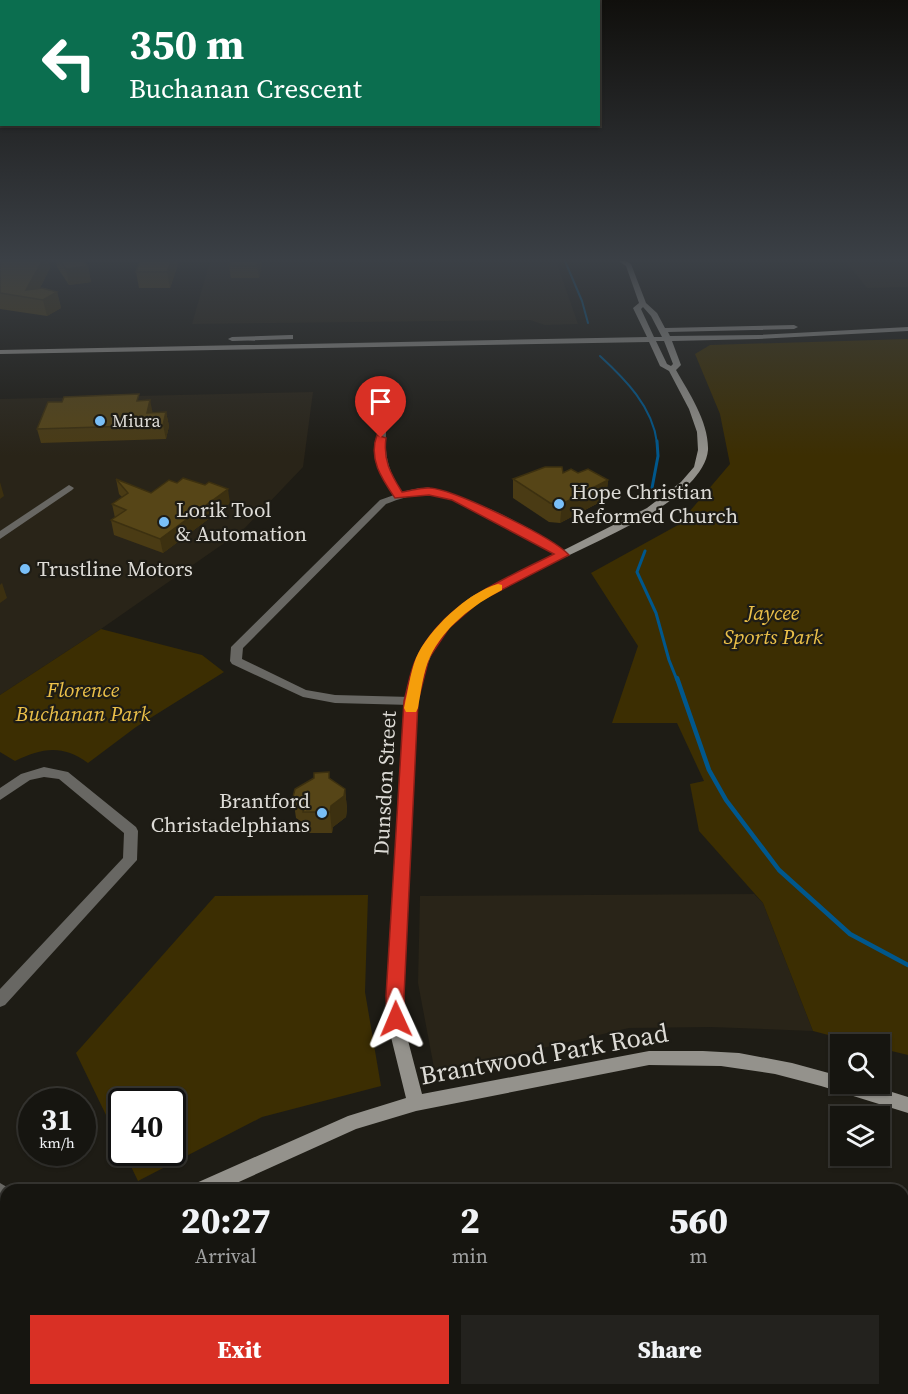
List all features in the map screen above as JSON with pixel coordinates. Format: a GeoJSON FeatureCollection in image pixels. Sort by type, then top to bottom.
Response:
{"type":"FeatureCollection","features":[{"type":"Feature","properties":{"kind":"main road","name":"Dunsdon Street"},"geometry":{"type":"LineString","coordinates":[[416,1103],[397,1029],[395,1002],[411,701],[423,658],[445,626],[476,599],[650,510],[684,484],[698,468],[703,450],[701,432],[693,409],[672,369],[664,366],[645,326]]}},
{"type":"Feature","properties":{"kind":"main road","name":"Dunsdon Street"},"geometry":{"type":"LineString","coordinates":[[659,326],[677,365],[672,369]]}},
{"type":"Feature","properties":{"kind":"main road"},"geometry":{"type":"LineString","coordinates":[[0,352],[649,335],[858,326]]}},
{"type":"Feature","properties":{"kind":"main road"},"geometry":{"type":"LineString","coordinates":[[663,334],[758,337],[908,329]]}},
{"type":"Feature","properties":{"kind":"main road"},"geometry":{"type":"LineString","coordinates":[[0,344],[649,335]]}},
{"type":"Feature","properties":{"kind":"main road","name":"Brantwood Park Road"},"geometry":{"type":"LineString","coordinates":[[213,1184],[360,1120],[416,1103],[649,1058],[724,1059],[790,1070],[908,1105]]}},
{"type":"Feature","properties":{"kind":"street"},"geometry":{"type":"LineString","coordinates":[[383,421],[379,454],[383,471],[399,495]]}},
{"type":"Feature","properties":{"kind":"street"},"geometry":{"type":"LineString","coordinates":[[0,536],[69,488]]}},
{"type":"Feature","properties":{"kind":"street"},"geometry":{"type":"LineString","coordinates":[[411,701],[335,699],[303,693],[236,661],[237,647],[383,501],[399,495],[429,491],[455,497],[547,544],[563,555]]}},
{"type":"Feature","properties":{"kind":"street"},"geometry":{"type":"LineString","coordinates":[[0,795],[26,777],[44,772],[63,775],[131,831],[130,860],[0,1000]]}},
{"type":"Feature","properties":{"kind":"shaded area"},"geometry":{"type":"Polygon","coordinates":[[[313,392],[303,467],[243,530],[101,629],[0,695],[0,399],[313,392]]]}},
{"type":"Feature","properties":{"kind":"shaded area"},"geometry":{"type":"Polygon","coordinates":[[[754,894],[763,903],[813,1031],[711,1027],[629,1028],[435,1073],[418,983],[420,896],[754,894]]]}},
{"type":"Feature","properties":{"kind":"green space","name":"Jaycee Sports Park"},"geometry":{"type":"Polygon","coordinates":[[[908,339],[908,1055],[890,1051],[890,1034],[830,1035],[813,1031],[763,903],[699,831],[690,784],[704,781],[677,723],[612,723],[638,646],[591,573],[678,525],[730,464],[720,414],[695,354],[710,345],[908,339]]]}},
{"type":"Feature","properties":{"kind":"green space","name":"Florence Buchanan Park"},"geometry":{"type":"Polygon","coordinates":[[[101,629],[202,655],[224,672],[136,727],[88,763],[79,757],[61,751],[43,751],[15,761],[0,752],[0,695],[101,629]]]}},
{"type":"Feature","properties":{"kind":"green space"},"geometry":{"type":"Polygon","coordinates":[[[368,895],[365,992],[381,1086],[262,1117],[186,1156],[186,1088],[108,1088],[108,1119],[96,1094],[96,1088],[93,1088],[76,1053],[215,896],[368,895]]]}},
{"type":"Feature","properties":{"kind":"green space"},"geometry":{"type":"Polygon","coordinates":[[[131,1166],[167,1166],[138,1181],[131,1166]]]}},
{"type":"Feature","properties":{"kind":"building"},"geometry":{"type":"Polygon","coordinates":[[[139,394],[137,401],[150,400],[147,413],[166,412],[163,425],[37,429],[48,402],[62,402],[64,397],[139,394]]]}},
{"type":"Feature","properties":{"kind":"building"},"geometry":{"type":"Polygon","coordinates":[[[545,467],[562,467],[563,473],[571,469],[578,473],[588,469],[608,480],[562,504],[550,503],[513,479],[545,467]]]}},
{"type":"Feature","properties":{"kind":"building"},"geometry":{"type":"Polygon","coordinates":[[[183,478],[205,485],[209,482],[228,489],[160,539],[111,520],[126,510],[112,504],[128,493],[116,479],[151,493],[169,480],[177,483],[183,478]]]}},
{"type":"Feature","properties":{"kind":"building"},"geometry":{"type":"Polygon","coordinates":[[[329,772],[329,778],[345,789],[344,796],[331,806],[330,812],[303,812],[304,805],[293,797],[295,789],[314,778],[314,773],[329,772]]]}},
{"type":"Feature","properties":{"kind":"waterway"},"geometry":{"type":"LineString","coordinates":[[600,356],[628,384],[644,406],[650,417],[657,443]]}},
{"type":"Feature","properties":{"kind":"waterway"},"geometry":{"type":"LineString","coordinates":[[652,488],[658,456],[657,441]]}},
{"type":"Feature","properties":{"kind":"waterway"},"geometry":{"type":"LineString","coordinates":[[645,551],[637,572],[656,613],[677,680]]}},
{"type":"Feature","properties":{"kind":"waterway"},"geometry":{"type":"LineString","coordinates":[[677,678],[709,770],[726,800],[779,870],[850,934],[908,965]]}},
{"type":"Feature","properties":{"kind":"slow traffic"},"geometry":{"type":"LineString","coordinates":[[411,708],[423,658],[445,626],[476,599],[498,588]]}},
{"type":"Feature","properties":{"kind":"place","name":"Miura"},"geometry":{"type":"Point","coordinates":[100,421]}},
{"type":"Feature","properties":{"kind":"place","name":"Hope Christian Reformed Church"},"geometry":{"type":"Point","coordinates":[559,504]}},
{"type":"Feature","properties":{"kind":"place","name":"Lorik Tool & Automation"},"geometry":{"type":"Point","coordinates":[164,522]}},
{"type":"Feature","properties":{"kind":"place","name":"Trustline Motors"},"geometry":{"type":"Point","coordinates":[25,569]}},
{"type":"Feature","properties":{"kind":"place","name":"Brantford Christadelphians"},"geometry":{"type":"Point","coordinates":[322,813]}},
{"type":"Feature","properties":{"kind":"route"},"geometry":{"type":"LineString","coordinates":[[381,438],[379,454],[383,471],[399,495],[429,491],[455,497],[547,544],[563,555],[476,599],[445,626],[423,658],[411,701],[395,996],[396,1019]]}}]}
